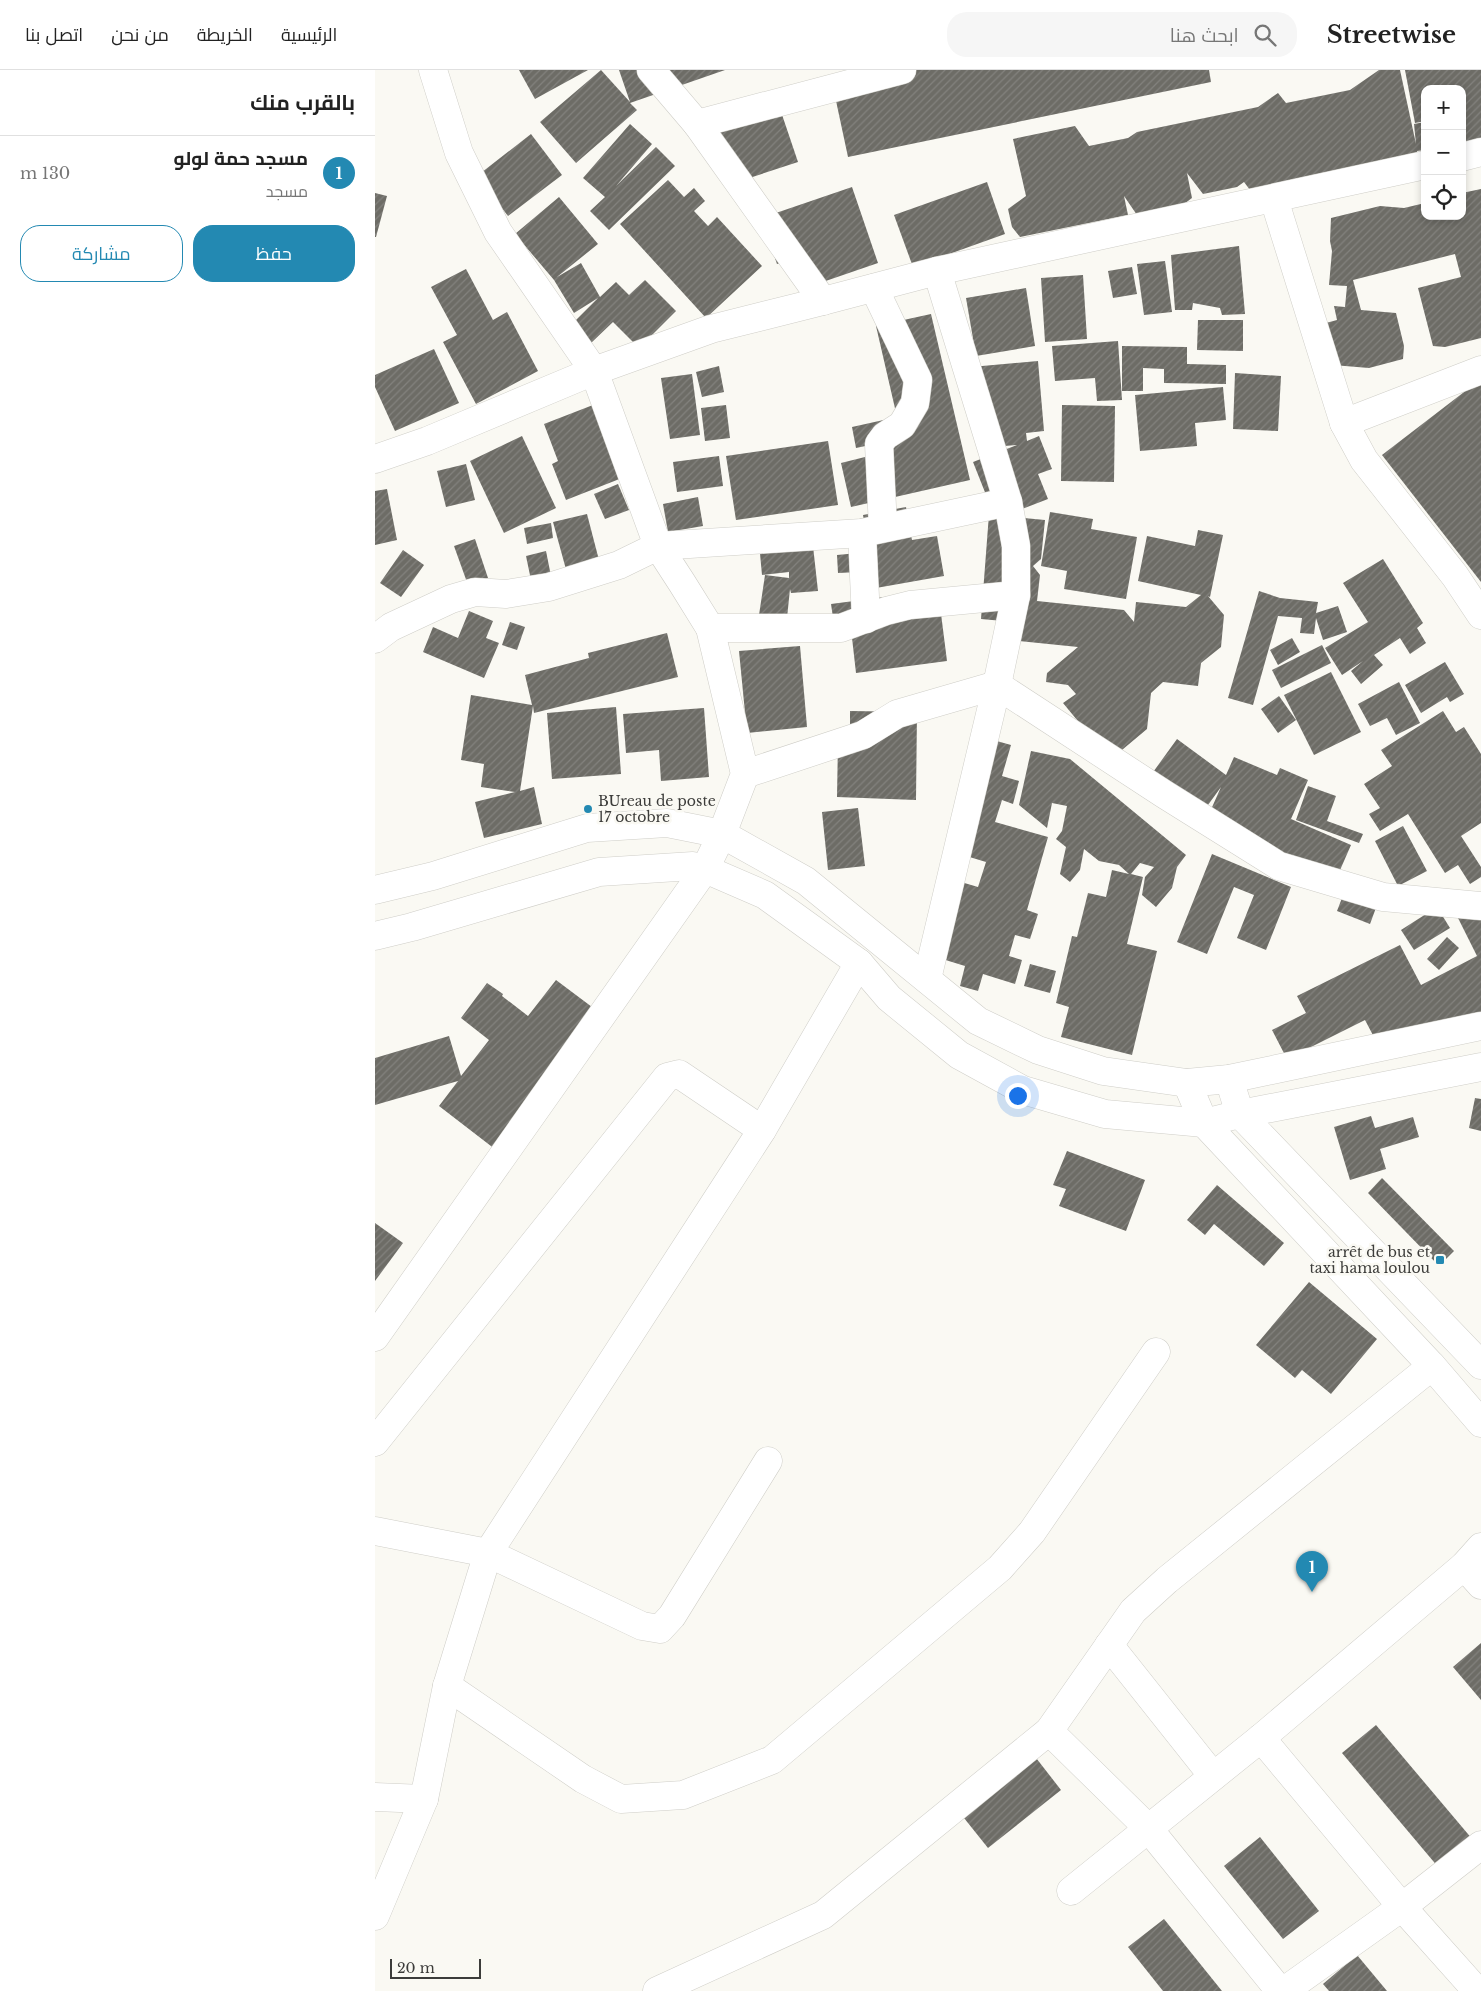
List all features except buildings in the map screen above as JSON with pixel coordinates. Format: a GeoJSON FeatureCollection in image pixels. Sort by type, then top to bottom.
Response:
{"type":"FeatureCollection","features":[{"type":"Feature","properties":{"kind":"street"},"geometry":{"type":"LineString","coordinates":[[375,1337],[705,869],[723,834],[745,774],[710,628],[657,546],[594,371],[498,232],[459,153],[433,70]]}},
{"type":"Feature","properties":{"kind":"street"},"geometry":{"type":"LineString","coordinates":[[651,70],[697,124],[823,301]]}},
{"type":"Feature","properties":{"kind":"street"},"geometry":{"type":"LineString","coordinates":[[697,124],[894,71]]}},
{"type":"Feature","properties":{"kind":"street"},"geometry":{"type":"LineString","coordinates":[[1466,156],[1481,152]]}},
{"type":"Feature","properties":{"kind":"street"},"geometry":{"type":"LineString","coordinates":[[375,459],[427,441],[594,371],[711,329],[874,288],[937,270],[1421,166]]}},
{"type":"Feature","properties":{"kind":"street"},"geometry":{"type":"LineString","coordinates":[[1274,199],[1344,424],[1364,460],[1455,576],[1481,615]]}},
{"type":"Feature","properties":{"kind":"street"},"geometry":{"type":"LineString","coordinates":[[927,980],[997,685],[1015,594],[1016,546],[1009,502],[937,270]]}},
{"type":"Feature","properties":{"kind":"street"},"geometry":{"type":"LineString","coordinates":[[866,619],[879,444],[885,436],[902,426],[915,404],[918,380],[874,288]]}},
{"type":"Feature","properties":{"kind":"street"},"geometry":{"type":"LineString","coordinates":[[1344,424],[1481,370]]}},
{"type":"Feature","properties":{"kind":"street"},"geometry":{"type":"LineString","coordinates":[[375,639],[391,627],[451,599],[475,592],[506,594],[549,587],[619,565],[657,546],[873,530],[1009,502]]}},
{"type":"Feature","properties":{"kind":"street"},"geometry":{"type":"LineString","coordinates":[[710,628],[841,628],[910,605],[1015,594]]}},
{"type":"Feature","properties":{"kind":"street"},"geometry":{"type":"LineString","coordinates":[[745,774],[863,734],[897,714],[997,685],[1164,794],[1279,866],[1383,897],[1481,906]]}},
{"type":"Feature","properties":{"kind":"street"},"geometry":{"type":"LineString","coordinates":[[375,890],[433,876],[587,828],[667,823],[723,834],[805,881],[978,1021],[1038,1050],[1103,1071],[1187,1083],[1229,1079],[1481,1026]]}},
{"type":"Feature","properties":{"kind":"street"},"geometry":{"type":"LineString","coordinates":[[375,936],[412,927],[599,872],[693,866],[705,869],[765,895],[859,963],[889,998],[959,1056],[1023,1090],[1105,1114],[1204,1123],[1240,1114],[1481,1067]]}},
{"type":"Feature","properties":{"kind":"street"},"geometry":{"type":"LineString","coordinates":[[375,1916],[424,1798],[447,1686],[488,1553],[762,1130],[859,963]]}},
{"type":"Feature","properties":{"kind":"street"},"geometry":{"type":"LineString","coordinates":[[375,1442],[667,1078],[679,1074],[762,1130]]}},
{"type":"Feature","properties":{"kind":"street"},"geometry":{"type":"LineString","coordinates":[[1229,1079],[1240,1114],[1481,1365]]}},
{"type":"Feature","properties":{"kind":"street"},"geometry":{"type":"LineString","coordinates":[[1187,1083],[1204,1123],[1432,1366],[1481,1423]]}},
{"type":"Feature","properties":{"kind":"street"},"geometry":{"type":"LineString","coordinates":[[447,1686],[583,1779],[621,1799],[683,1795],[772,1760],[1006,1561],[1032,1532],[1155,1352]]}},
{"type":"Feature","properties":{"kind":"street"},"geometry":{"type":"LineString","coordinates":[[657,1991],[823,1915],[1049,1731],[1133,1611],[1167,1580],[1432,1366]]}},
{"type":"Feature","properties":{"kind":"street"},"geometry":{"type":"LineString","coordinates":[[375,1531],[488,1553],[642,1626],[660,1629],[672,1616],[768,1461]]}},
{"type":"Feature","properties":{"kind":"street"},"geometry":{"type":"LineString","coordinates":[[1071,1891],[1475,1566]]}},
{"type":"Feature","properties":{"kind":"street"},"geometry":{"type":"LineString","coordinates":[[1109,1645],[1213,1776]]}},
{"type":"Feature","properties":{"kind":"street"},"geometry":{"type":"LineString","coordinates":[[1049,1731],[1149,1828],[1282,1991],[1402,1907],[1481,1845]]}},
{"type":"Feature","properties":{"kind":"street"},"geometry":{"type":"LineString","coordinates":[[1261,1738],[1402,1907],[1477,1991]]}},
{"type":"Feature","properties":{"kind":"street"},"geometry":{"type":"LineString","coordinates":[[375,1797],[424,1798]]}},
{"type":"Feature","properties":{"kind":"place","name":"BUreau de poste 17 octobre"},"geometry":{"type":"Point","coordinates":[588,809]}},
{"type":"Feature","properties":{"kind":"place","name":"arrêt de bus et taxi hama loulou"},"geometry":{"type":"Point","coordinates":[1440,1260]}},
{"type":"Feature","properties":{"kind":"place","name":"مسجد حمة لولو"},"geometry":{"type":"Point","coordinates":[1312,1592]}}]}
